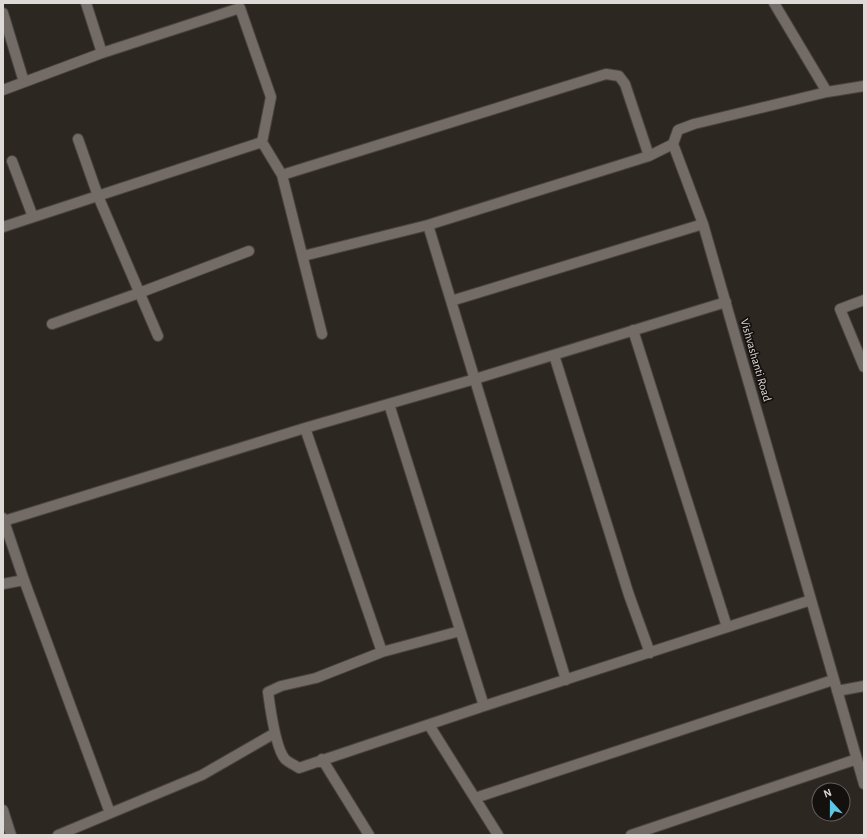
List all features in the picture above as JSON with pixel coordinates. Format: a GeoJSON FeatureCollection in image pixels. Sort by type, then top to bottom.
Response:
{"type":"FeatureCollection","features":[{"type":"Feature","properties":{"kind":"street"},"geometry":{"type":"LineString","coordinates":[[86,3],[102,53]]}},
{"type":"Feature","properties":{"kind":"street"},"geometry":{"type":"LineString","coordinates":[[774,3],[827,92]]}},
{"type":"Feature","properties":{"kind":"street"},"geometry":{"type":"LineString","coordinates":[[3,90],[102,53],[240,8],[271,97],[262,142],[282,175],[322,334]]}},
{"type":"Feature","properties":{"kind":"street"},"geometry":{"type":"LineString","coordinates":[[3,13],[24,82]]}},
{"type":"Feature","properties":{"kind":"street"},"geometry":{"type":"LineString","coordinates":[[282,175],[606,74],[619,76],[625,84],[650,156]]}},
{"type":"Feature","properties":{"kind":"street"},"geometry":{"type":"LineString","coordinates":[[303,256],[428,225],[650,156],[673,144],[678,130],[694,124],[827,92],[864,86]]}},
{"type":"Feature","properties":{"kind":"street"},"geometry":{"type":"LineString","coordinates":[[78,139],[98,196],[158,336]]}},
{"type":"Feature","properties":{"kind":"street"},"geometry":{"type":"LineString","coordinates":[[3,227],[262,142]]}},
{"type":"Feature","properties":{"kind":"street","name":"Vishvashanti Road"},"geometry":{"type":"LineString","coordinates":[[673,144],[703,224],[864,784]]}},
{"type":"Feature","properties":{"kind":"street"},"geometry":{"type":"LineString","coordinates":[[12,161],[33,217]]}},
{"type":"Feature","properties":{"kind":"street"},"geometry":{"type":"LineString","coordinates":[[451,301],[703,224]]}},
{"type":"Feature","properties":{"kind":"street"},"geometry":{"type":"LineString","coordinates":[[428,225],[566,680]]}},
{"type":"Feature","properties":{"kind":"street"},"geometry":{"type":"LineString","coordinates":[[52,324],[140,293],[249,250]]}},
{"type":"Feature","properties":{"kind":"street"},"geometry":{"type":"LineString","coordinates":[[864,300],[840,309],[861,352],[864,368]]}},
{"type":"Feature","properties":{"kind":"street"},"geometry":{"type":"LineString","coordinates":[[110,813],[24,580],[4,520],[726,302]]}},
{"type":"Feature","properties":{"kind":"street"},"geometry":{"type":"LineString","coordinates":[[633,330],[727,627]]}},
{"type":"Feature","properties":{"kind":"street"},"geometry":{"type":"LineString","coordinates":[[554,355],[629,595],[650,653]]}},
{"type":"Feature","properties":{"kind":"street"},"geometry":{"type":"LineString","coordinates":[[389,404],[484,706]]}},
{"type":"Feature","properties":{"kind":"street"},"geometry":{"type":"LineString","coordinates":[[305,428],[382,652]]}},
{"type":"Feature","properties":{"kind":"street"},"geometry":{"type":"LineString","coordinates":[[3,584],[24,580]]}},
{"type":"Feature","properties":{"kind":"street"},"geometry":{"type":"LineString","coordinates":[[460,631],[382,652],[316,678],[281,686],[268,692],[275,733],[285,759],[299,768],[322,759],[811,600]]}},
{"type":"Feature","properties":{"kind":"street"},"geometry":{"type":"LineString","coordinates":[[475,798],[833,680]]}},
{"type":"Feature","properties":{"kind":"street"},"geometry":{"type":"LineString","coordinates":[[837,691],[864,686]]}},
{"type":"Feature","properties":{"kind":"street"},"geometry":{"type":"LineString","coordinates":[[429,725],[498,835]]}},
{"type":"Feature","properties":{"kind":"street"},"geometry":{"type":"LineString","coordinates":[[58,835],[202,775],[275,733]]}},
{"type":"Feature","properties":{"kind":"street"},"geometry":{"type":"LineString","coordinates":[[322,759],[369,835]]}},
{"type":"Feature","properties":{"kind":"street"},"geometry":{"type":"LineString","coordinates":[[631,835],[856,759]]}},
{"type":"Feature","properties":{"kind":"street"},"geometry":{"type":"LineString","coordinates":[[3,810],[11,835]]}}]}
